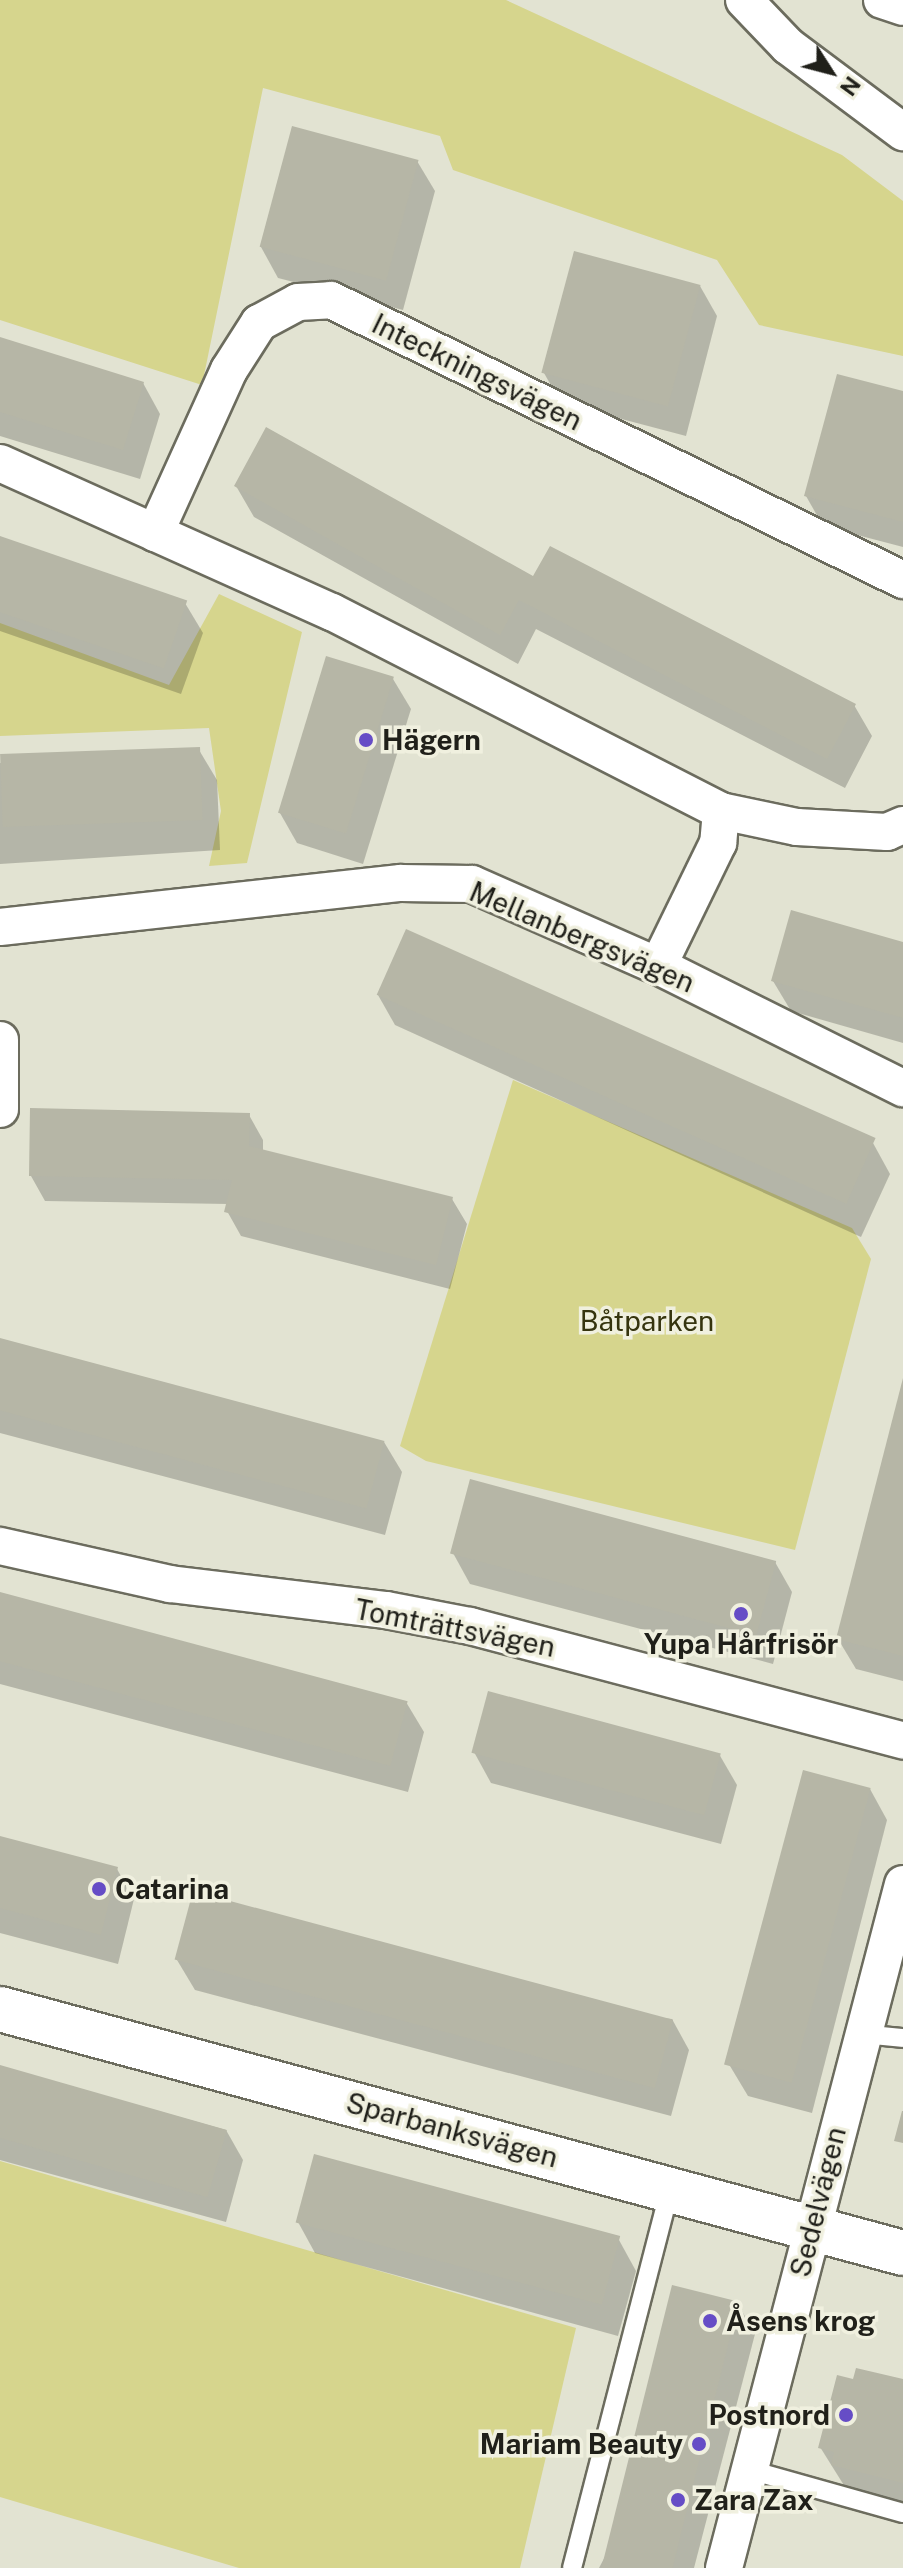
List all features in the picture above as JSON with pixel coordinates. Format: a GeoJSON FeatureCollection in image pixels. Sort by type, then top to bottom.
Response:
{"type":"FeatureCollection","features":[{"type":"Feature","properties":{"kind":"street"},"geometry":{"type":"LineString","coordinates":[[744,0],[788,46],[903,132]]}},
{"type":"Feature","properties":{"kind":"street"},"geometry":{"type":"LineString","coordinates":[[882,0],[903,7]]}},
{"type":"Feature","properties":{"kind":"street","name":"Inteckningsvägen"},"geometry":{"type":"LineString","coordinates":[[155,533],[229,370],[259,323],[298,302],[331,300],[903,580]]}},
{"type":"Feature","properties":{"kind":"street"},"geometry":{"type":"LineString","coordinates":[[0,463],[346,619],[721,811],[797,827],[887,832],[903,825]]}},
{"type":"Feature","properties":{"kind":"street"},"geometry":{"type":"LineString","coordinates":[[658,966],[718,843],[721,811]]}},
{"type":"Feature","properties":{"kind":"street","name":"Mellanbergsvägen"},"geometry":{"type":"LineString","coordinates":[[0,927],[401,883],[472,884],[658,966],[903,1088]]}},
{"type":"Feature","properties":{"kind":"street"},"geometry":{"type":"LineString","coordinates":[[0,1040],[0,1109]]}},
{"type":"Feature","properties":{"kind":"street","name":"Tomträttsvägen"},"geometry":{"type":"LineString","coordinates":[[0,1546],[170,1584],[386,1610],[470,1626],[903,1740]]}},
{"type":"Feature","properties":{"kind":"street","name":"Sedelvägen"},"geometry":{"type":"LineString","coordinates":[[724,2568],[811,2226],[903,1884]]}},
{"type":"Feature","properties":{"kind":"street","name":"Sparbanksvägen"},"geometry":{"type":"LineString","coordinates":[[0,2009],[903,2253]]}},
{"type":"Feature","properties":{"kind":"lane"},"geometry":{"type":"LineString","coordinates":[[862,2034],[903,2038]]}},
{"type":"Feature","properties":{"kind":"lane"},"geometry":{"type":"LineString","coordinates":[[572,2568],[670,2188]]}},
{"type":"Feature","properties":{"kind":"lane"},"geometry":{"type":"LineString","coordinates":[[750,2470],[903,2513]]}},
{"type":"Feature","properties":{"kind":"green space"},"geometry":{"type":"Polygon","coordinates":[[[0,0],[506,0],[842,155],[903,201],[903,356],[759,325],[717,260],[453,170],[440,136],[263,88],[202,385],[0,320],[0,0]]]}},
{"type":"Feature","properties":{"kind":"green space"},"geometry":{"type":"Polygon","coordinates":[[[219,594],[302,632],[247,863],[209,866],[221,811],[209,728],[0,736],[0,623],[169,685],[219,594]]]}},
{"type":"Feature","properties":{"kind":"green space","name":"Båtparken"},"geometry":{"type":"Polygon","coordinates":[[[513,1080],[852,1228],[871,1259],[795,1550],[426,1461],[400,1446],[513,1080]]]}},
{"type":"Feature","properties":{"kind":"green space"},"geometry":{"type":"Polygon","coordinates":[[[0,2161],[576,2328],[520,2568],[239,2568],[0,2497],[0,2161]]]}},
{"type":"Feature","properties":{"kind":"building"},"geometry":{"type":"Polygon","coordinates":[[[292,126],[419,160],[386,281],[260,247],[292,126]]]}},
{"type":"Feature","properties":{"kind":"building"},"geometry":{"type":"Polygon","coordinates":[[[574,251],[701,285],[668,407],[541,373],[574,251]]]}},
{"type":"Feature","properties":{"kind":"building"},"geometry":{"type":"Polygon","coordinates":[[[0,337],[144,382],[123,450],[0,412],[0,337]]]}},
{"type":"Feature","properties":{"kind":"building"},"geometry":{"type":"Polygon","coordinates":[[[837,374],[903,391],[903,522],[804,496],[837,374]]]}},
{"type":"Feature","properties":{"kind":"building"},"geometry":{"type":"Polygon","coordinates":[[[266,427],[533,576],[550,546],[856,704],[827,759],[519,600],[500,635],[234,486],[266,427]]]}},
{"type":"Feature","properties":{"kind":"building"},"geometry":{"type":"Polygon","coordinates":[[[0,536],[187,600],[164,669],[0,612],[0,536]]]}},
{"type":"Feature","properties":{"kind":"building"},"geometry":{"type":"Polygon","coordinates":[[[326,656],[394,677],[346,834],[278,813],[326,656]]]}},
{"type":"Feature","properties":{"kind":"building"},"geometry":{"type":"Polygon","coordinates":[[[200,747],[203,820],[3,827],[0,754],[200,747]]]}},
{"type":"Feature","properties":{"kind":"building"},"geometry":{"type":"Polygon","coordinates":[[[791,910],[903,942],[903,1018],[771,981],[791,910]]]}},
{"type":"Feature","properties":{"kind":"building"},"geometry":{"type":"Polygon","coordinates":[[[406,929],[876,1138],[846,1204],[377,995],[406,929]]]}},
{"type":"Feature","properties":{"kind":"building"},"geometry":{"type":"Polygon","coordinates":[[[30,1108],[250,1113],[249,1146],[453,1197],[436,1265],[224,1212],[232,1180],[29,1176],[30,1108]]]}},
{"type":"Feature","properties":{"kind":"building"},"geometry":{"type":"Polygon","coordinates":[[[0,1338],[384,1441],[366,1509],[0,1410],[0,1338]]]}},
{"type":"Feature","properties":{"kind":"building"},"geometry":{"type":"Polygon","coordinates":[[[903,1378],[903,1656],[836,1639],[903,1378]]]}},
{"type":"Feature","properties":{"kind":"building"},"geometry":{"type":"Polygon","coordinates":[[[470,1479],[776,1561],[756,1635],[450,1553],[470,1479]]]}},
{"type":"Feature","properties":{"kind":"building"},"geometry":{"type":"Polygon","coordinates":[[[0,1592],[408,1701],[390,1766],[0,1661],[0,1592]]]}},
{"type":"Feature","properties":{"kind":"building"},"geometry":{"type":"Polygon","coordinates":[[[488,1691],[721,1753],[704,1815],[471,1753],[488,1691]]]}},
{"type":"Feature","properties":{"kind":"building"},"geometry":{"type":"Polygon","coordinates":[[[803,1770],[871,1788],[792,2083],[724,2065],[803,1770]]]}},
{"type":"Feature","properties":{"kind":"building"},"geometry":{"type":"Polygon","coordinates":[[[0,1836],[118,1867],[101,1935],[0,1908],[0,1836]]]}},
{"type":"Feature","properties":{"kind":"building"},"geometry":{"type":"Polygon","coordinates":[[[193,1891],[673,2020],[655,2088],[175,1960],[193,1891]]]}},
{"type":"Feature","properties":{"kind":"building"},"geometry":{"type":"Polygon","coordinates":[[[0,2065],[227,2130],[208,2197],[0,2138],[0,2065]]]}},
{"type":"Feature","properties":{"kind":"building"},"geometry":{"type":"Polygon","coordinates":[[[903,2111],[903,2143],[894,2141],[903,2111]]]}},
{"type":"Feature","properties":{"kind":"building"},"geometry":{"type":"Polygon","coordinates":[[[314,2154],[620,2236],[602,2305],[296,2223],[314,2154]]]}},
{"type":"Feature","properties":{"kind":"building"},"geometry":{"type":"Polygon","coordinates":[[[672,2285],[739,2302],[673,2568],[601,2568],[672,2285]]]}},
{"type":"Feature","properties":{"kind":"building"},"geometry":{"type":"Polygon","coordinates":[[[856,2368],[903,2379],[903,2483],[831,2465],[834,2452],[818,2448],[837,2375],[853,2379],[856,2368]]]}},
{"type":"Feature","properties":{"kind":"place","name":"Hägern"},"geometry":{"type":"Point","coordinates":[366,740]}},
{"type":"Feature","properties":{"kind":"place","name":"Yupa Hårfrisör"},"geometry":{"type":"Point","coordinates":[741,1614]}},
{"type":"Feature","properties":{"kind":"place","name":"Catarina"},"geometry":{"type":"Point","coordinates":[99,1889]}},
{"type":"Feature","properties":{"kind":"place","name":"Åsens krog"},"geometry":{"type":"Point","coordinates":[710,2321]}},
{"type":"Feature","properties":{"kind":"place","name":"Postnord"},"geometry":{"type":"Point","coordinates":[846,2415]}},
{"type":"Feature","properties":{"kind":"place","name":"Mariam Beauty"},"geometry":{"type":"Point","coordinates":[699,2444]}},
{"type":"Feature","properties":{"kind":"place","name":"Zara Zax"},"geometry":{"type":"Point","coordinates":[678,2500]}}]}
